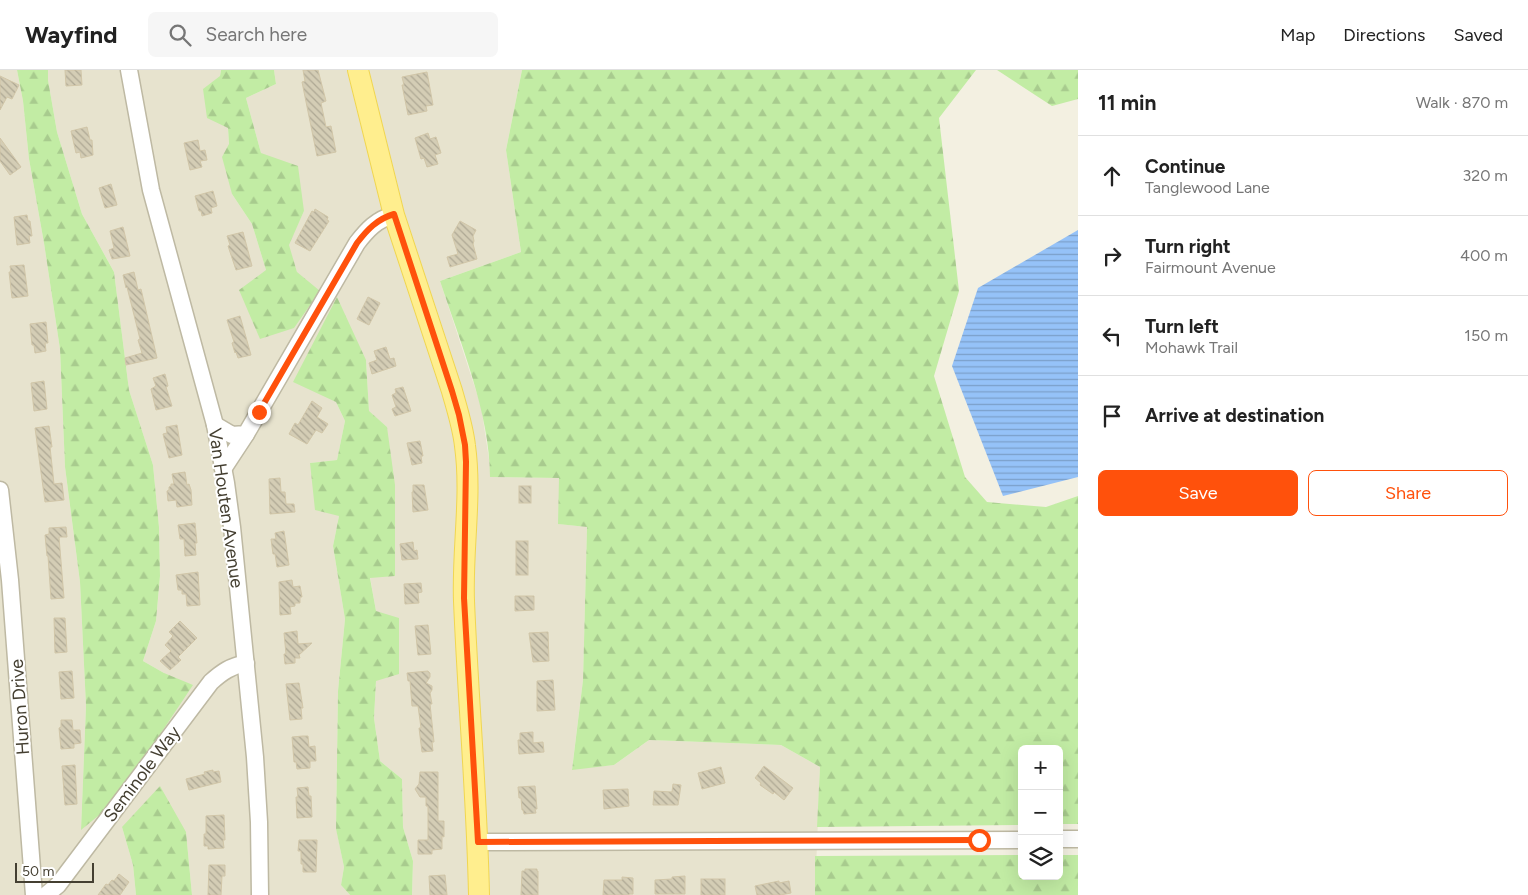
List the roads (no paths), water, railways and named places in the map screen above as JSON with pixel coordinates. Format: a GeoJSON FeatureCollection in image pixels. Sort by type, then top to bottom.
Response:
{"type":"FeatureCollection","features":[{"type":"Feature","properties":{"kind":"main road"},"geometry":{"type":"LineString","coordinates":[[358,70],[394,214],[452,391],[465,445],[467,478],[464,598],[478,842],[479,895]]}},
{"type":"Feature","properties":{"kind":"street","name":"Van Houten Avenue"},"geometry":{"type":"LineString","coordinates":[[129,70],[151,190],[215,425],[223,469],[232,527],[255,756],[260,822],[260,895]]}},
{"type":"Feature","properties":{"kind":"street"},"geometry":{"type":"LineString","coordinates":[[223,469],[246,434],[357,243],[375,223],[384,217],[394,214]]}},
{"type":"Feature","properties":{"kind":"street"},"geometry":{"type":"LineString","coordinates":[[215,425],[232,435],[246,434]]}},
{"type":"Feature","properties":{"kind":"street","name":"Huron Drive"},"geometry":{"type":"LineString","coordinates":[[0,490],[10,580],[34,895]]}},
{"type":"Feature","properties":{"kind":"street","name":"Seminole Way"},"geometry":{"type":"LineString","coordinates":[[46,895],[58,885],[211,682],[226,669],[236,664],[246,663]]}},
{"type":"Feature","properties":{"kind":"street"},"geometry":{"type":"LineString","coordinates":[[1063,839],[1078,839]]}},
{"type":"Feature","properties":{"kind":"street"},"geometry":{"type":"LineString","coordinates":[[478,842],[1018,840]]}},
{"type":"Feature","properties":{"kind":"water"},"geometry":{"type":"Polygon","coordinates":[[[1078,230],[1078,477],[1003,496],[952,366],[978,288],[1078,230]]]}}]}
